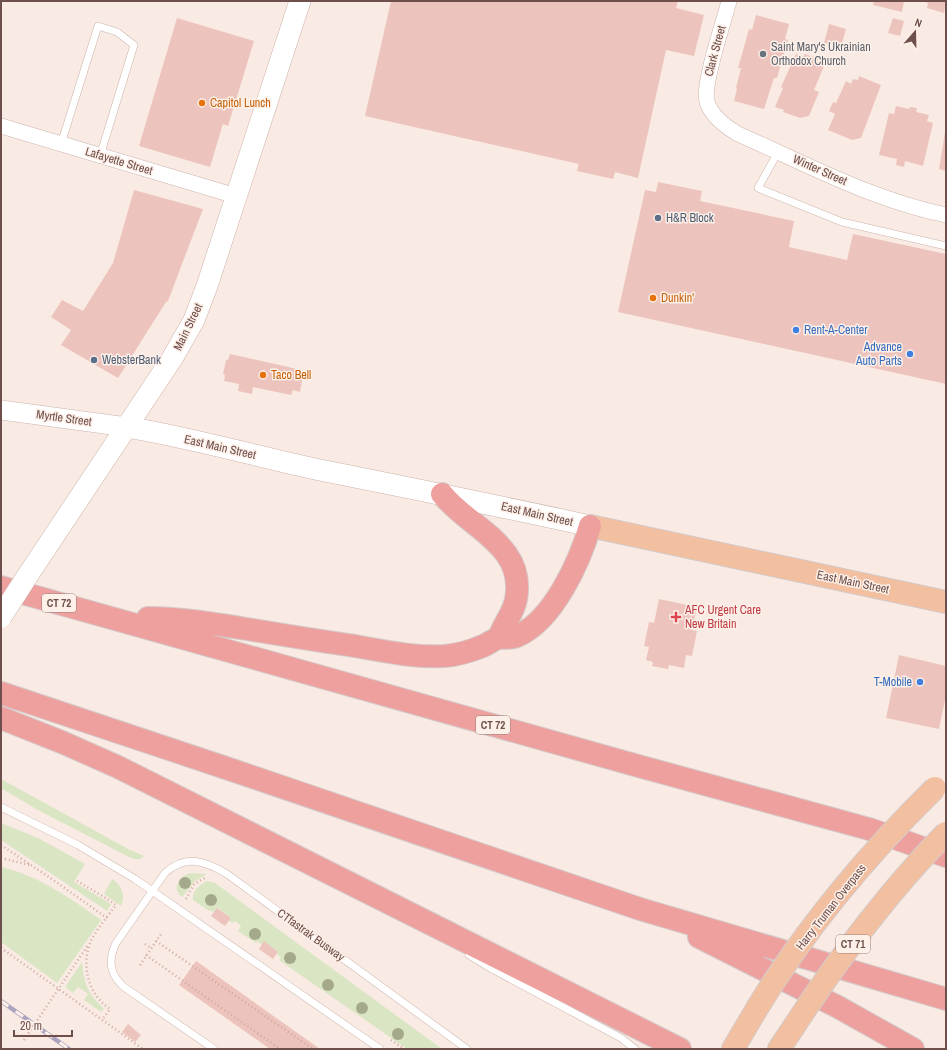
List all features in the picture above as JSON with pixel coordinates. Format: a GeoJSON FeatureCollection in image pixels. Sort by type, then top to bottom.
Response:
{"type":"FeatureCollection","features":[{"type":"Feature","properties":{"kind":"highway"},"geometry":{"type":"LineString","coordinates":[[442,494],[448,502],[474,522],[498,544],[506,553],[516,571],[517,588],[515,602],[511,615],[499,638]]}},
{"type":"Feature","properties":{"kind":"highway"},"geometry":{"type":"LineString","coordinates":[[118,619],[151,618],[188,621],[424,656],[445,656],[461,653],[480,647],[499,638],[509,638],[522,634],[538,621],[562,591],[570,577],[578,560],[590,526]]}},
{"type":"Feature","properties":{"kind":"highway","name":"CT 72"},"geometry":{"type":"LineString","coordinates":[[1,587],[634,765],[869,829]]}},
{"type":"Feature","properties":{"kind":"highway"},"geometry":{"type":"LineString","coordinates":[[1,693],[640,909],[946,999]]}},
{"type":"Feature","properties":{"kind":"highway"},"geometry":{"type":"LineString","coordinates":[[1,718],[64,743],[118,767],[680,1049]]}},
{"type":"Feature","properties":{"kind":"highway"},"geometry":{"type":"LineString","coordinates":[[869,829],[946,837]]}},
{"type":"Feature","properties":{"kind":"highway"},"geometry":{"type":"LineString","coordinates":[[869,829],[946,856]]}},
{"type":"Feature","properties":{"kind":"highway"},"geometry":{"type":"LineString","coordinates":[[640,909],[811,993],[887,1033],[913,1049]]}},
{"type":"Feature","properties":{"kind":"main road","name":"Main Street"},"geometry":{"type":"LineString","coordinates":[[1,617],[181,344],[194,320],[203,298],[300,1]]}},
{"type":"Feature","properties":{"kind":"main road","name":"East Main Street"},"geometry":{"type":"LineString","coordinates":[[127,427],[946,602]]}},
{"type":"Feature","properties":{"kind":"main road","name":"Harry Truman Overpass"},"geometry":{"type":"LineString","coordinates":[[733,1049],[756,1010],[793,954],[840,892],[886,839],[941,783]]}},
{"type":"Feature","properties":{"kind":"main road","name":"CT 71"},"geometry":{"type":"LineString","coordinates":[[779,1049],[832,972],[873,918],[914,867],[946,833]]}},
{"type":"Feature","properties":{"kind":"street","name":"Clark Street"},"geometry":{"type":"LineString","coordinates":[[707,102],[707,81],[729,1]]}},
{"type":"Feature","properties":{"kind":"street","name":"Winter Street"},"geometry":{"type":"LineString","coordinates":[[707,102],[710,109],[719,120],[731,130],[884,198],[946,215]]}},
{"type":"Feature","properties":{"kind":"street","name":"Lafayette Street"},"geometry":{"type":"LineString","coordinates":[[1,126],[236,196]]}},
{"type":"Feature","properties":{"kind":"street","name":"Myrtle Street"},"geometry":{"type":"LineString","coordinates":[[1,410],[127,427]]}},
{"type":"Feature","properties":{"kind":"lane"},"geometry":{"type":"LineString","coordinates":[[61,144],[98,26],[117,32],[134,46],[100,156]]}},
{"type":"Feature","properties":{"kind":"lane"},"geometry":{"type":"LineString","coordinates":[[778,152],[758,188],[842,222],[946,246]]}},
{"type":"Feature","properties":{"kind":"lane"},"geometry":{"type":"LineString","coordinates":[[1,807],[103,859],[153,890],[380,1049]]}},
{"type":"Feature","properties":{"kind":"lane","name":"CTfastrak Busway"},"geometry":{"type":"LineString","coordinates":[[214,1049],[124,987],[115,978],[112,972],[112,957],[116,943],[165,873],[179,863],[186,861],[195,861],[217,868],[227,874],[467,1049]]}},
{"type":"Feature","properties":{"kind":"lane"},"geometry":{"type":"LineString","coordinates":[[376,896],[447,940]]}},
{"type":"Feature","properties":{"kind":"lane"},"geometry":{"type":"LineString","coordinates":[[466,953],[492,969],[621,1038],[635,1049]]}},
{"type":"Feature","properties":{"kind":"path"},"geometry":{"type":"LineString","coordinates":[[1,845],[107,918]]}},
{"type":"Feature","properties":{"kind":"path"},"geometry":{"type":"LineString","coordinates":[[1,858],[33,866]]}},
{"type":"Feature","properties":{"kind":"path"},"geometry":{"type":"LineString","coordinates":[[24,1040],[116,905],[104,896],[77,881]]}},
{"type":"Feature","properties":{"kind":"path"},"geometry":{"type":"LineString","coordinates":[[140,964],[161,934]]}},
{"type":"Feature","properties":{"kind":"path"},"geometry":{"type":"LineString","coordinates":[[156,941],[313,1049]]}},
{"type":"Feature","properties":{"kind":"path"},"geometry":{"type":"LineString","coordinates":[[91,942],[86,963],[90,986],[98,998],[110,1009],[102,1020]]}},
{"type":"Feature","properties":{"kind":"path"},"geometry":{"type":"LineString","coordinates":[[145,944],[151,948]]}},
{"type":"Feature","properties":{"kind":"path"},"geometry":{"type":"LineString","coordinates":[[1,948],[144,1049]]}},
{"type":"Feature","properties":{"kind":"path"},"geometry":{"type":"LineString","coordinates":[[146,955],[280,1049]]}},
{"type":"Feature","properties":{"kind":"green space"},"geometry":{"type":"Polygon","coordinates":[[[1,779],[130,850],[144,856],[141,859],[129,857],[36,809],[1,788],[1,779]]]}},
{"type":"Feature","properties":{"kind":"green space"},"geometry":{"type":"Polygon","coordinates":[[[1,823],[38,838],[85,864],[74,882],[111,904],[107,911],[1,840],[1,823]]]}},
{"type":"Feature","properties":{"kind":"green space"},"geometry":{"type":"Polygon","coordinates":[[[1,867],[41,882],[66,896],[101,920],[57,983],[1,942],[1,867]]]}},
{"type":"Feature","properties":{"kind":"green space"},"geometry":{"type":"Polygon","coordinates":[[[190,873],[207,874],[195,881],[182,897],[177,890],[178,883],[183,877],[190,873]]]}},
{"type":"Feature","properties":{"kind":"green space"},"geometry":{"type":"Polygon","coordinates":[[[112,879],[118,884],[122,891],[123,898],[121,906],[104,894],[112,879]]]}},
{"type":"Feature","properties":{"kind":"green space"},"geometry":{"type":"Polygon","coordinates":[[[207,881],[215,883],[442,1049],[407,1049],[279,960],[281,957],[277,955],[278,952],[264,942],[262,945],[257,941],[256,943],[238,931],[241,926],[235,921],[233,923],[229,921],[231,918],[218,908],[214,912],[208,910],[193,900],[197,889],[201,884],[207,881]]]}},
{"type":"Feature","properties":{"kind":"green space"},"geometry":{"type":"Polygon","coordinates":[[[82,962],[84,977],[88,988],[94,998],[104,1009],[101,1012],[84,1000],[88,994],[78,987],[73,993],[65,987],[82,962]]]}},
{"type":"Feature","properties":{"kind":"building"},"geometry":{"type":"Polygon","coordinates":[[[391,1],[678,1],[676,8],[704,15],[694,56],[666,50],[638,178],[615,172],[613,179],[577,171],[579,164],[365,116],[391,1]]]}},
{"type":"Feature","properties":{"kind":"building"},"geometry":{"type":"Polygon","coordinates":[[[874,1],[904,1],[902,12],[873,5],[874,1]]]}},
{"type":"Feature","properties":{"kind":"building"},"geometry":{"type":"Polygon","coordinates":[[[922,1],[946,1],[944,13],[927,8],[928,3],[922,1]]]}},
{"type":"Feature","properties":{"kind":"building","name":"Saint Mary's Ukrainian Orthodox Church"},"geometry":{"type":"Polygon","coordinates":[[[756,15],[789,24],[785,39],[788,40],[777,78],[774,78],[764,109],[734,101],[741,68],[738,68],[749,29],[752,30],[756,15]]]}},
{"type":"Feature","properties":{"kind":"building"},"geometry":{"type":"Polygon","coordinates":[[[177,18],[254,41],[228,126],[223,124],[210,167],[139,146],[177,18]]]}},
{"type":"Feature","properties":{"kind":"building"},"geometry":{"type":"Polygon","coordinates":[[[893,18],[904,21],[900,36],[888,33],[893,18]]]}},
{"type":"Feature","properties":{"kind":"building"},"geometry":{"type":"Polygon","coordinates":[[[829,24],[846,29],[841,47],[824,43],[829,24]]]}},
{"type":"Feature","properties":{"kind":"building"},"geometry":{"type":"Polygon","coordinates":[[[796,54],[803,57],[805,54],[818,59],[817,62],[824,66],[814,90],[819,92],[809,116],[800,118],[783,112],[784,110],[775,107],[783,88],[781,87],[796,54]]]}},
{"type":"Feature","properties":{"kind":"building"},"geometry":{"type":"Polygon","coordinates":[[[859,76],[881,85],[861,138],[852,140],[828,130],[835,114],[829,111],[833,102],[836,103],[846,81],[851,84],[853,79],[858,80],[859,76]]]}},
{"type":"Feature","properties":{"kind":"building"},"geometry":{"type":"Polygon","coordinates":[[[896,106],[909,109],[910,107],[917,108],[916,112],[929,115],[927,121],[933,123],[923,166],[905,161],[904,167],[896,165],[897,159],[879,155],[889,113],[894,114],[896,106]]]}},
{"type":"Feature","properties":{"kind":"building"},"geometry":{"type":"Polygon","coordinates":[[[946,132],[946,171],[939,169],[946,132]]]}},
{"type":"Feature","properties":{"kind":"building"},"geometry":{"type":"Polygon","coordinates":[[[658,182],[702,191],[700,201],[794,221],[789,247],[847,260],[853,234],[946,254],[946,384],[618,312],[645,190],[656,192],[658,182]]]}},
{"type":"Feature","properties":{"kind":"building"},"geometry":{"type":"Polygon","coordinates":[[[134,190],[203,209],[168,301],[118,378],[61,345],[71,330],[51,317],[62,300],[83,311],[113,263],[134,190]]]}},
{"type":"Feature","properties":{"kind":"building","name":"Taco Bell"},"geometry":{"type":"Polygon","coordinates":[[[230,354],[297,369],[296,373],[303,375],[300,392],[293,390],[291,395],[253,387],[252,394],[238,391],[239,384],[224,381],[225,375],[223,374],[226,360],[228,360],[230,354]]]}},
{"type":"Feature","properties":{"kind":"building"},"geometry":{"type":"Polygon","coordinates":[[[659,599],[697,607],[692,630],[697,631],[692,656],[686,655],[684,668],[669,665],[668,669],[652,666],[653,662],[646,660],[649,647],[644,646],[649,622],[654,623],[659,599]]]}},
{"type":"Feature","properties":{"kind":"building","name":"T-Mobile"},"geometry":{"type":"Polygon","coordinates":[[[899,655],[946,666],[946,695],[939,729],[886,718],[899,655]]]}},
{"type":"Feature","properties":{"kind":"building"},"geometry":{"type":"Polygon","coordinates":[[[217,908],[231,918],[225,926],[211,916],[217,908]]]}},
{"type":"Feature","properties":{"kind":"building"},"geometry":{"type":"Polygon","coordinates":[[[264,941],[278,952],[273,959],[259,949],[264,941]]]}},
{"type":"Feature","properties":{"kind":"building"},"geometry":{"type":"Polygon","coordinates":[[[196,961],[320,1049],[270,1049],[179,985],[196,961]]]}},
{"type":"Feature","properties":{"kind":"building"},"geometry":{"type":"Polygon","coordinates":[[[128,1024],[141,1035],[135,1042],[122,1032],[128,1024]]]}},
{"type":"Feature","properties":{"kind":"railway"},"geometry":{"type":"LineString","coordinates":[[1,1001],[69,1049]]}},
{"type":"Feature","properties":{"kind":"place","name":"Saint Mary's Ukrainian Orthodox Church"},"geometry":{"type":"Point","coordinates":[763,54]}},
{"type":"Feature","properties":{"kind":"place","name":"Capitol Lunch"},"geometry":{"type":"Point","coordinates":[202,103]}},
{"type":"Feature","properties":{"kind":"place","name":"H&R Block"},"geometry":{"type":"Point","coordinates":[658,218]}},
{"type":"Feature","properties":{"kind":"place","name":"Dunkin'"},"geometry":{"type":"Point","coordinates":[653,298]}},
{"type":"Feature","properties":{"kind":"place","name":"Rent-A-Center"},"geometry":{"type":"Point","coordinates":[796,330]}},
{"type":"Feature","properties":{"kind":"place","name":"Advance Auto Parts"},"geometry":{"type":"Point","coordinates":[910,354]}},
{"type":"Feature","properties":{"kind":"place","name":"WebsterBank"},"geometry":{"type":"Point","coordinates":[94,360]}},
{"type":"Feature","properties":{"kind":"place","name":"Taco Bell"},"geometry":{"type":"Point","coordinates":[263,375]}},
{"type":"Feature","properties":{"kind":"place","name":"AFC Urgent Care New Britain"},"geometry":{"type":"Point","coordinates":[676,617]}},
{"type":"Feature","properties":{"kind":"place","name":"T-Mobile"},"geometry":{"type":"Point","coordinates":[920,682]}}]}
